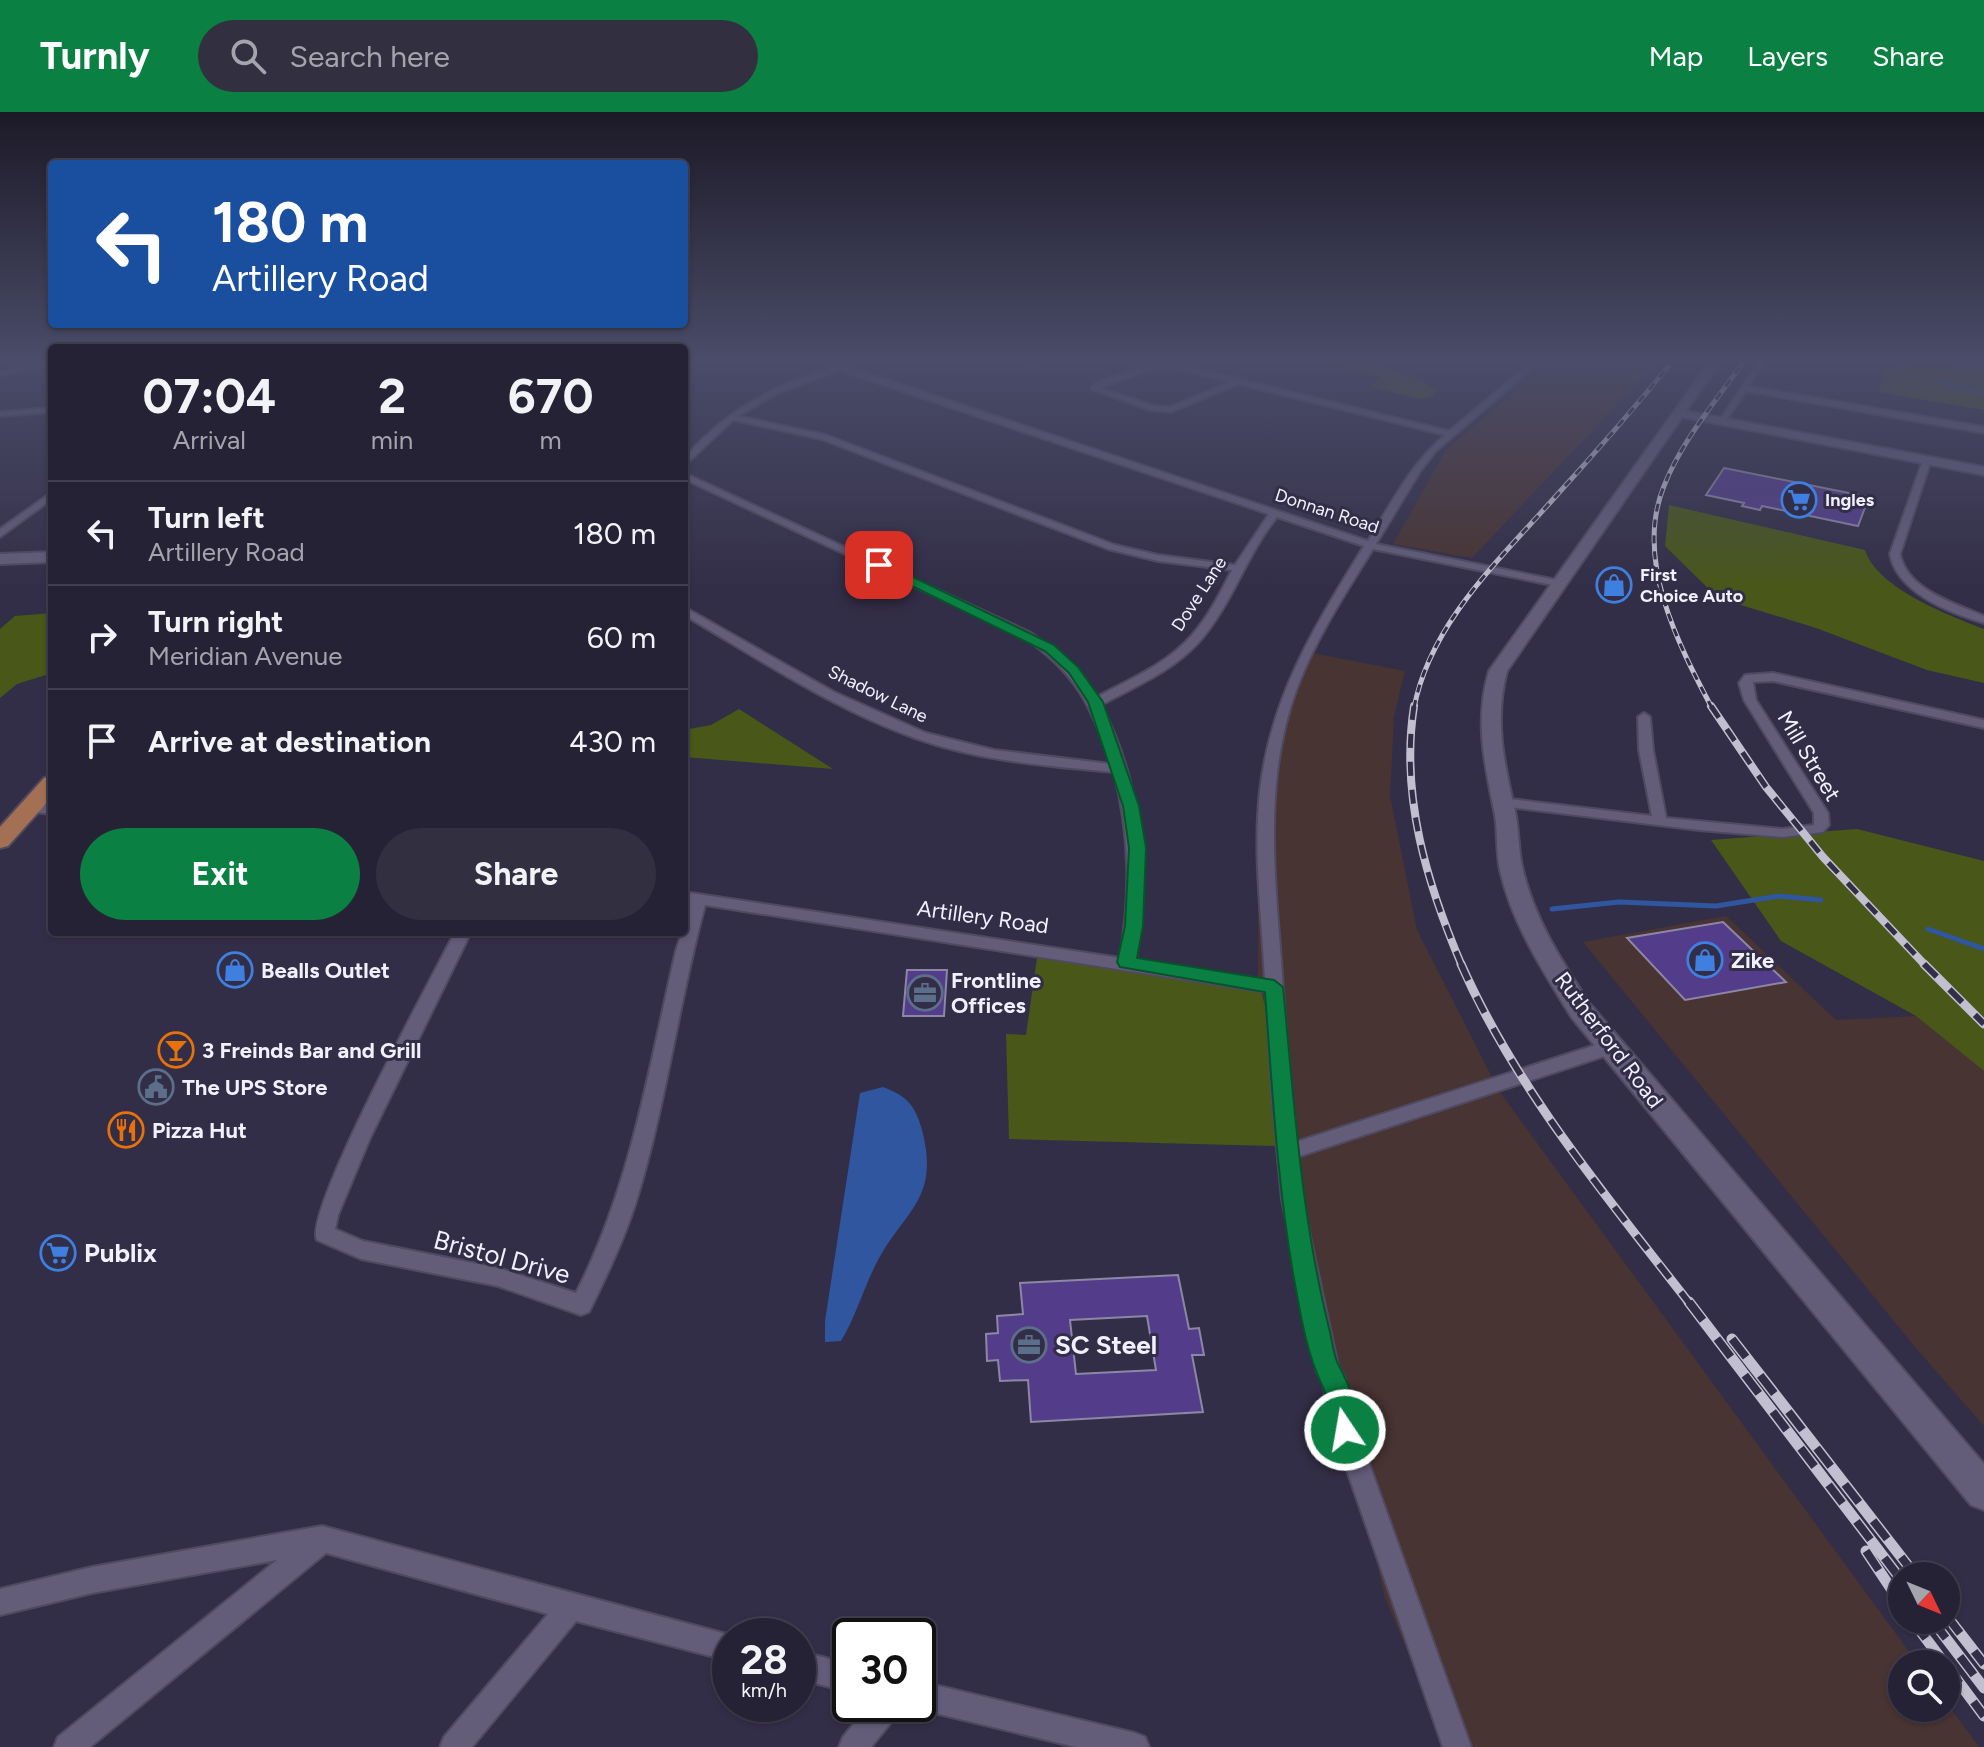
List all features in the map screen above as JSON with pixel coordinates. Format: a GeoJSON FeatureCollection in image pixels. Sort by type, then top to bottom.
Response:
{"type":"FeatureCollection","features":[{"type":"Feature","properties":{"kind":"main road"},"geometry":{"type":"LineString","coordinates":[[0,841],[41,809]]}},
{"type":"Feature","properties":{"kind":"street"},"geometry":{"type":"LineString","coordinates":[[688,458],[706,437]]}},
{"type":"Feature","properties":{"kind":"street"},"geometry":{"type":"LineString","coordinates":[[824,437],[1112,547],[1158,558],[1238,568]]}},
{"type":"Feature","properties":{"kind":"street","name":"Donnan Road"},"geometry":{"type":"LineString","coordinates":[[1049,437],[1373,546],[1557,583]]}},
{"type":"Feature","properties":{"kind":"street"},"geometry":{"type":"LineString","coordinates":[[1447,437],[1424,459],[1373,546],[1317,631],[1291,689],[1275,744],[1266,808],[1274,987],[1287,1153],[1312,1307],[1345,1430],[1457,1747]]}},
{"type":"Feature","properties":{"kind":"street","name":"Rutherford Road"},"geometry":{"type":"LineString","coordinates":[[1661,437],[1507,655],[1492,688],[1489,731],[1511,868],[1527,915],[1554,969],[1581,1011],[1984,1492]]}},
{"type":"Feature","properties":{"kind":"street"},"geometry":{"type":"LineString","coordinates":[[1807,437],[1984,471]]}},
{"type":"Feature","properties":{"kind":"street"},"geometry":{"type":"LineString","coordinates":[[1927,460],[1895,554],[1895,563],[1920,589],[1984,620]]}},
{"type":"Feature","properties":{"kind":"street"},"geometry":{"type":"LineString","coordinates":[[688,478],[1027,635],[1065,661],[1096,702],[1131,806],[1137,848],[1135,912],[1127,962]]}},
{"type":"Feature","properties":{"kind":"street"},"geometry":{"type":"LineString","coordinates":[[0,534],[48,498]]}},
{"type":"Feature","properties":{"kind":"street","name":"Dove Lane"},"geometry":{"type":"LineString","coordinates":[[1096,702],[1147,674],[1188,646],[1207,622],[1259,532],[1275,513]]}},
{"type":"Feature","properties":{"kind":"street"},"geometry":{"type":"LineString","coordinates":[[0,559],[48,557]]}},
{"type":"Feature","properties":{"kind":"street","name":"Shadow Lane"},"geometry":{"type":"LineString","coordinates":[[688,612],[857,708],[911,732],[1005,756],[1120,769]]}},
{"type":"Feature","properties":{"kind":"street","name":"Mill Street"},"geometry":{"type":"LineString","coordinates":[[1502,802],[1782,833],[1815,830],[1822,825],[1821,813],[1750,700],[1745,683],[1749,678],[1773,677],[1984,724]]}},
{"type":"Feature","properties":{"kind":"street"},"geometry":{"type":"LineString","coordinates":[[1644,717],[1646,750],[1660,821]]}},
{"type":"Feature","properties":{"kind":"street","name":"Artillery Road"},"geometry":{"type":"LineString","coordinates":[[692,898],[1127,962],[1274,987]]}},
{"type":"Feature","properties":{"kind":"street","name":"Bristol Drive"},"geometry":{"type":"LineString","coordinates":[[688,918],[692,898]]}},
{"type":"Feature","properties":{"kind":"street","name":"Bristol Drive"},"geometry":{"type":"LineString","coordinates":[[461,936],[341,1182],[326,1215],[324,1234],[361,1250],[498,1277],[581,1305],[610,1251],[641,1151],[657,1093],[685,936]]}},
{"type":"Feature","properties":{"kind":"street"},"geometry":{"type":"LineString","coordinates":[[1287,1153],[1611,1047]]}},
{"type":"Feature","properties":{"kind":"street"},"geometry":{"type":"LineString","coordinates":[[0,1602],[92,1580],[322,1539],[712,1643]]}},
{"type":"Feature","properties":{"kind":"street"},"geometry":{"type":"LineString","coordinates":[[68,1747],[322,1539]]}},
{"type":"Feature","properties":{"kind":"street"},"geometry":{"type":"LineString","coordinates":[[454,1747],[571,1607]]}},
{"type":"Feature","properties":{"kind":"street"},"geometry":{"type":"LineString","coordinates":[[936,1699],[1135,1747]]}},
{"type":"Feature","properties":{"kind":"street"},"geometry":{"type":"LineString","coordinates":[[853,1747],[873,1722]]}},
{"type":"Feature","properties":{"kind":"shaded area"},"geometry":{"type":"Polygon","coordinates":[[[1461,437],[1586,437],[1472,558],[1393,544],[1446,450],[1461,437]]]}},
{"type":"Feature","properties":{"kind":"shaded area"},"geometry":{"type":"Polygon","coordinates":[[[1302,651],[1405,671],[1394,716],[1390,796],[1417,930],[1499,1091],[1888,1623],[1888,1634],[1896,1634],[1908,1650],[1888,1650],[1888,1722],[1960,1721],[1979,1747],[1448,1747],[1385,1598],[1276,1146],[1269,1021],[1258,979],[1259,784],[1302,651]]]}},
{"type":"Feature","properties":{"kind":"shaded area"},"geometry":{"type":"Polygon","coordinates":[[[1726,916],[1836,1020],[1916,1016],[1984,1071],[1984,1426],[1916,1348],[1583,942],[1726,916]]]}},
{"type":"Feature","properties":{"kind":"green space"},"geometry":{"type":"Polygon","coordinates":[[[1669,505],[1865,550],[1872,564],[1898,588],[1934,608],[1984,629],[1984,683],[1927,670],[1816,628],[1718,598],[1665,546],[1669,505]]]}},
{"type":"Feature","properties":{"kind":"green space"},"geometry":{"type":"Polygon","coordinates":[[[48,613],[48,674],[17,684],[0,698],[0,629],[15,616],[48,613]]]}},
{"type":"Feature","properties":{"kind":"green space"},"geometry":{"type":"Polygon","coordinates":[[[739,709],[833,769],[688,757],[688,729],[711,725],[739,709]]]}},
{"type":"Feature","properties":{"kind":"green space"},"geometry":{"type":"Polygon","coordinates":[[[1857,829],[1984,861],[1984,1071],[1916,1016],[1781,941],[1711,840],[1857,829]]]}},
{"type":"Feature","properties":{"kind":"green space"},"geometry":{"type":"Polygon","coordinates":[[[1037,958],[1258,979],[1269,1021],[1276,1146],[1009,1139],[1006,1034],[1026,1035],[1037,958]]]}},
{"type":"Feature","properties":{"kind":"water"},"geometry":{"type":"Polygon","coordinates":[[[883,1087],[909,1102],[916,1114],[922,1130],[926,1174],[915,1205],[874,1268],[841,1341],[825,1342],[825,1321],[860,1093],[883,1087]]]}},
{"type":"Feature","properties":{"kind":"building","name":"Ingles"},"geometry":{"type":"Polygon","coordinates":[[[1724,468],[1869,497],[1858,526],[1762,506],[1760,510],[1742,506],[1744,503],[1706,495],[1724,468]]]}},
{"type":"Feature","properties":{"kind":"building","name":"Zike"},"geometry":{"type":"Polygon","coordinates":[[[1723,922],[1786,982],[1685,1000],[1627,938],[1723,922]]]}},
{"type":"Feature","properties":{"kind":"building","name":"Frontline Offices"},"geometry":{"type":"Polygon","coordinates":[[[907,970],[947,970],[944,1016],[903,1016],[907,970]]]}},
{"type":"Feature","properties":{"kind":"building","name":"SC Steel"},"geometry":{"type":"Polygon","coordinates":[[[1178,1275],[1189,1329],[1199,1328],[1204,1355],[1192,1355],[1203,1412],[1031,1422],[1028,1380],[1000,1381],[998,1360],[987,1361],[986,1334],[998,1333],[997,1316],[1023,1314],[1020,1283],[1178,1275]],[[1147,1316],[1070,1320],[1076,1374],[1156,1370],[1147,1316]]]}},
{"type":"Feature","properties":{"kind":"waterway"},"geometry":{"type":"LineString","coordinates":[[1552,909],[1619,902],[1716,906],[1779,896],[1821,900]]}},
{"type":"Feature","properties":{"kind":"waterway"},"geometry":{"type":"LineString","coordinates":[[1928,929],[1984,949]]}},
{"type":"Feature","properties":{"kind":"railway"},"geometry":{"type":"LineString","coordinates":[[1414,708],[1422,677],[1435,648],[1470,593],[1608,437]]}},
{"type":"Feature","properties":{"kind":"railway"},"geometry":{"type":"LineString","coordinates":[[1690,437],[1664,486],[1656,514],[1654,542],[1657,571],[1674,629],[1712,708]]}},
{"type":"Feature","properties":{"kind":"railway"},"geometry":{"type":"LineString","coordinates":[[1414,706],[1411,773],[1420,839],[1438,903],[1462,966]]}},
{"type":"Feature","properties":{"kind":"railway"},"geometry":{"type":"LineString","coordinates":[[1711,706],[1766,787],[1823,857],[1926,966]]}},
{"type":"Feature","properties":{"kind":"railway"},"geometry":{"type":"LineString","coordinates":[[1461,964],[1508,1055],[1536,1098],[1565,1141],[1690,1304]]}},
{"type":"Feature","properties":{"kind":"railway"},"geometry":{"type":"LineString","coordinates":[[1926,966],[1984,1024]]}},
{"type":"Feature","properties":{"kind":"railway"},"geometry":{"type":"LineString","coordinates":[[1689,1302],[1888,1563]]}},
{"type":"Feature","properties":{"kind":"railway"},"geometry":{"type":"LineString","coordinates":[[1732,1339],[1905,1562]]}},
{"type":"Feature","properties":{"kind":"railway"},"geometry":{"type":"LineString","coordinates":[[1866,1551],[1888,1584]]}},
{"type":"Feature","properties":{"kind":"railway"},"geometry":{"type":"LineString","coordinates":[[1960,1633],[1984,1664]]}},
{"type":"Feature","properties":{"kind":"railway"},"geometry":{"type":"LineString","coordinates":[[1922,1634],[1934,1650]]}},
{"type":"Feature","properties":{"kind":"railway"},"geometry":{"type":"LineString","coordinates":[[1943,1634],[1984,1688]]}},
{"type":"Feature","properties":{"kind":"railway"},"geometry":{"type":"LineString","coordinates":[[1960,1684],[1984,1716]]}},
{"type":"Feature","properties":{"kind":"place","name":"Ingles"},"geometry":{"type":"Point","coordinates":[1799,500]}},
{"type":"Feature","properties":{"kind":"place","name":"First Choice Auto"},"geometry":{"type":"Point","coordinates":[1614,585]}},
{"type":"Feature","properties":{"kind":"place","name":"Zike"},"geometry":{"type":"Point","coordinates":[1705,960]}},
{"type":"Feature","properties":{"kind":"place","name":"Bealls Outlet"},"geometry":{"type":"Point","coordinates":[235,970]}},
{"type":"Feature","properties":{"kind":"place","name":"Frontline Offices"},"geometry":{"type":"Point","coordinates":[925,993]}},
{"type":"Feature","properties":{"kind":"place","name":"3 Freinds Bar and Grill"},"geometry":{"type":"Point","coordinates":[176,1050]}},
{"type":"Feature","properties":{"kind":"place","name":"The UPS Store"},"geometry":{"type":"Point","coordinates":[156,1087]}},
{"type":"Feature","properties":{"kind":"place","name":"Pizza Hut"},"geometry":{"type":"Point","coordinates":[126,1130]}},
{"type":"Feature","properties":{"kind":"place","name":"Publix"},"geometry":{"type":"Point","coordinates":[58,1253]}},
{"type":"Feature","properties":{"kind":"place","name":"SC Steel"},"geometry":{"type":"Point","coordinates":[1029,1345]}},
{"type":"Feature","properties":{"kind":"route"},"geometry":{"type":"LineString","coordinates":[[879,565],[1049,648],[1074,670],[1096,702],[1131,806],[1137,848],[1137,897],[1127,962],[1274,987],[1292,1199],[1312,1307],[1345,1430]]}}]}
